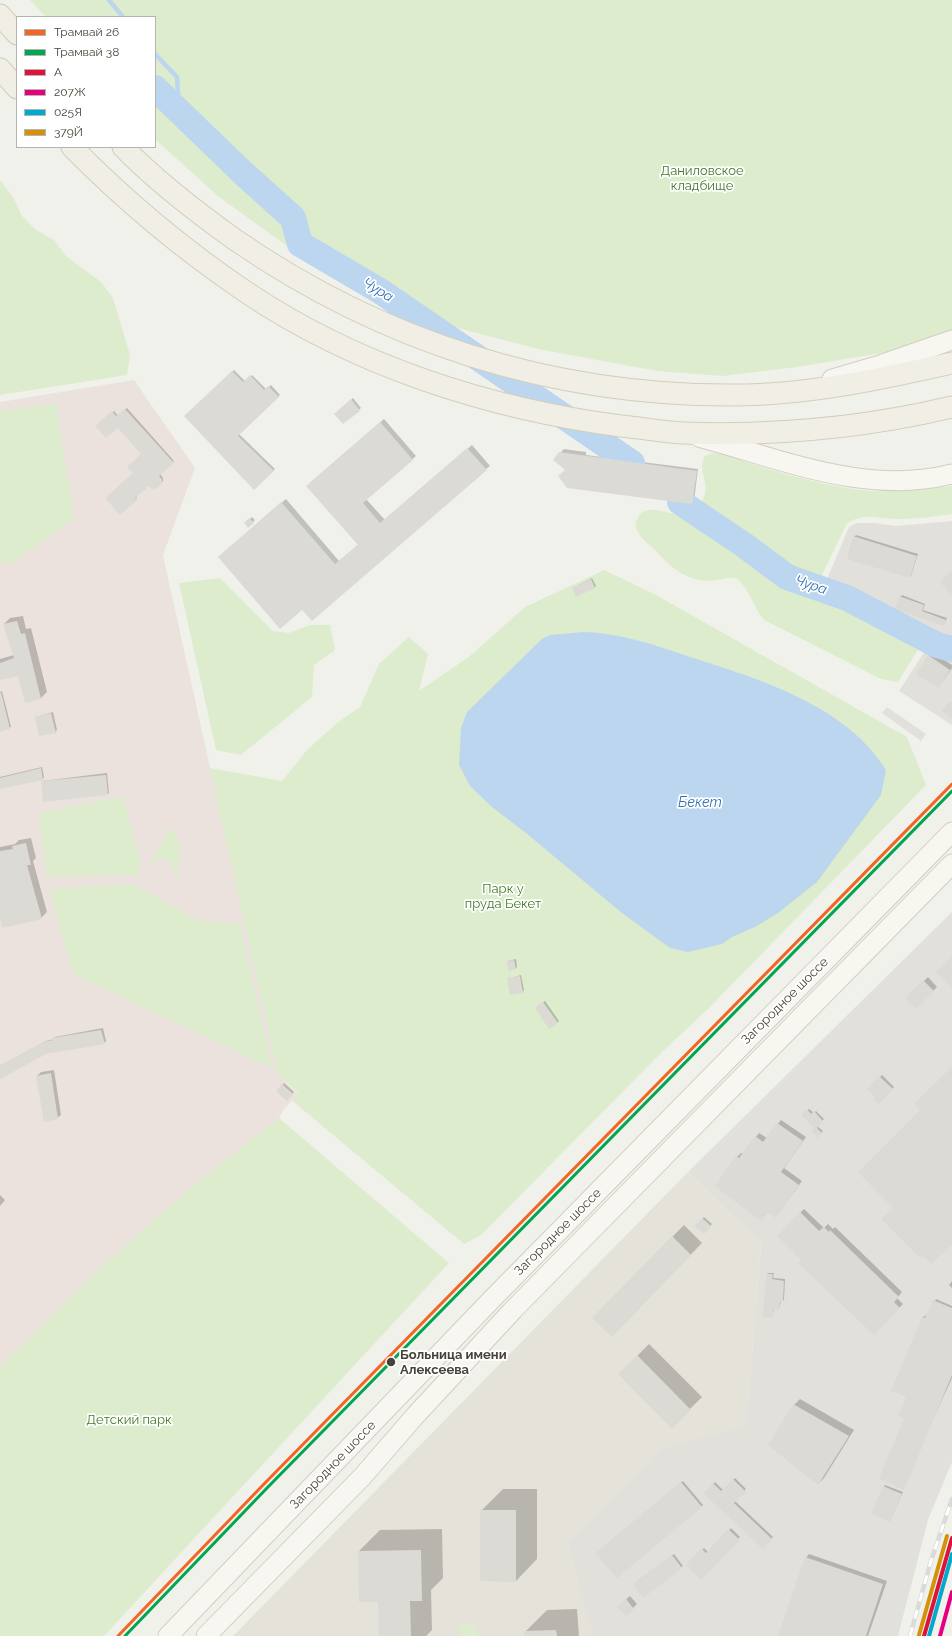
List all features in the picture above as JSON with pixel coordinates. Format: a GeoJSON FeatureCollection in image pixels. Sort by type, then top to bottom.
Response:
{"type":"FeatureCollection","features":[{"type":"Feature","properties":{"kind":"main road"},"geometry":{"type":"LineString","coordinates":[[0,16],[16,33]]}},
{"type":"Feature","properties":{"kind":"main road"},"geometry":{"type":"LineString","coordinates":[[0,69],[16,87]]}},
{"type":"Feature","properties":{"kind":"main road"},"geometry":{"type":"LineString","coordinates":[[73,148],[108,183],[181,244],[247,293],[306,328],[356,352],[412,375],[469,394],[530,410],[590,422],[676,432],[760,432],[840,427],[916,416],[952,407]]}},
{"type":"Feature","properties":{"kind":"main road"},"geometry":{"type":"LineString","coordinates":[[124,148],[201,216],[267,261],[324,294],[374,319],[425,341],[535,374],[596,385],[669,393],[734,395],[784,392],[880,380],[952,363]]}},
{"type":"Feature","properties":{"kind":"main road"},"geometry":{"type":"LineString","coordinates":[[784,392],[880,365],[952,340]]}},
{"type":"Feature","properties":{"kind":"main road"},"geometry":{"type":"LineString","coordinates":[[676,432],[818,471],[864,479],[906,480],[952,474]]}},
{"type":"Feature","properties":{"kind":"main road","name":"Загородное шоссе"},"geometry":{"type":"LineString","coordinates":[[168,1636],[496,1295],[952,832]]}},
{"type":"Feature","properties":{"kind":"main road","name":"Загородное шоссе"},"geometry":{"type":"LineString","coordinates":[[206,1636],[364,1476],[414,1417],[513,1310],[952,864]]}},
{"type":"Feature","properties":{"kind":"shaded area"},"geometry":{"type":"Polygon","coordinates":[[[134,380],[195,468],[163,555],[278,1074],[298,1094],[284,1109],[279,1118],[195,1184],[107,1262],[0,1366],[0,402],[134,380]]]}},
{"type":"Feature","properties":{"kind":"shaded area"},"geometry":{"type":"Polygon","coordinates":[[[952,521],[952,725],[899,691],[936,634],[827,579],[849,527],[856,523],[874,523],[896,526],[952,521]]]}},
{"type":"Feature","properties":{"kind":"shaded area"},"geometry":{"type":"Polygon","coordinates":[[[887,707],[926,734],[921,741],[882,713],[887,707]]]}},
{"type":"Feature","properties":{"kind":"shaded area"},"geometry":{"type":"Polygon","coordinates":[[[952,912],[952,1462],[928,1520],[898,1636],[593,1636],[568,1542],[661,1448],[746,1426],[761,1244],[688,1172],[952,912]]]}},
{"type":"Feature","properties":{"kind":"shaded area"},"geometry":{"type":"Polygon","coordinates":[[[887,999],[920,1028],[867,1088],[879,1104],[846,1139],[814,1112],[811,1114],[807,1109],[801,1115],[784,1101],[887,999]]]}},
{"type":"Feature","properties":{"kind":"shaded area"},"geometry":{"type":"Polygon","coordinates":[[[688,1172],[761,1244],[746,1427],[661,1448],[614,1636],[233,1636],[688,1172]]]}},
{"type":"Feature","properties":{"kind":"shaded area"},"geometry":{"type":"Polygon","coordinates":[[[869,1387],[896,1402],[892,1417],[896,1423],[861,1502],[818,1485],[869,1387]]]}},
{"type":"Feature","properties":{"kind":"shaded area"},"geometry":{"type":"Polygon","coordinates":[[[747,1438],[803,1480],[847,1505],[846,1515],[890,1530],[885,1578],[817,1555],[780,1539],[743,1504],[751,1487],[734,1470],[719,1481],[683,1458],[747,1438]]]}},
{"type":"Feature","properties":{"kind":"green space","name":"Даниловское кладбище"},"geometry":{"type":"Polygon","coordinates":[[[30,0],[952,0],[952,331],[887,352],[797,367],[723,376],[657,371],[538,349],[446,325],[350,282],[283,243],[219,197],[156,140],[156,16],[45,16],[30,0]]]}},
{"type":"Feature","properties":{"kind":"green space"},"geometry":{"type":"Polygon","coordinates":[[[0,180],[13,197],[22,216],[36,230],[54,240],[66,256],[101,282],[113,298],[130,355],[127,375],[0,395],[0,180]]]}},
{"type":"Feature","properties":{"kind":"green space"},"geometry":{"type":"Polygon","coordinates":[[[56,403],[74,519],[10,564],[0,563],[0,411],[56,403]]]}},
{"type":"Feature","properties":{"kind":"green space"},"geometry":{"type":"Polygon","coordinates":[[[714,453],[722,454],[809,480],[844,488],[906,491],[952,486],[952,514],[903,519],[866,517],[847,523],[822,575],[823,580],[828,586],[922,632],[924,640],[898,682],[881,679],[764,620],[745,587],[736,578],[708,581],[699,580],[682,574],[646,542],[637,530],[636,525],[637,520],[642,513],[647,510],[660,510],[680,515],[691,514],[703,499],[705,492],[702,468],[705,456],[714,453]]]}},
{"type":"Feature","properties":{"kind":"green space","name":"Парк у пруда Бекет"},"geometry":{"type":"Polygon","coordinates":[[[604,570],[656,595],[907,737],[926,785],[710,1007],[661,1053],[481,1235],[464,1244],[292,1100],[298,1093],[278,1074],[210,768],[282,781],[307,750],[337,723],[360,707],[379,664],[409,637],[428,654],[419,691],[470,656],[525,607],[604,570]]]}},
{"type":"Feature","properties":{"kind":"green space"},"geometry":{"type":"Polygon","coordinates":[[[220,578],[273,631],[289,633],[310,625],[330,625],[335,650],[314,665],[312,697],[241,755],[216,750],[179,583],[220,578]]]}},
{"type":"Feature","properties":{"kind":"green space"},"geometry":{"type":"Polygon","coordinates":[[[123,796],[141,863],[137,875],[47,877],[38,814],[123,796]]]}},
{"type":"Feature","properties":{"kind":"green space"},"geometry":{"type":"Polygon","coordinates":[[[171,828],[178,839],[180,846],[180,860],[177,880],[171,862],[160,858],[150,867],[152,860],[171,828]]]}},
{"type":"Feature","properties":{"kind":"green space"},"geometry":{"type":"Polygon","coordinates":[[[132,884],[198,920],[240,924],[272,1068],[73,974],[49,889],[132,884]]]}},
{"type":"Feature","properties":{"kind":"green space","name":"Детский парк"},"geometry":{"type":"Polygon","coordinates":[[[279,1118],[449,1263],[104,1636],[0,1636],[0,1366],[107,1262],[195,1184],[279,1118]]]}},
{"type":"Feature","properties":{"kind":"green space"},"geometry":{"type":"Polygon","coordinates":[[[465,1624],[471,1624],[476,1627],[478,1636],[460,1636],[460,1629],[465,1624]]]}},
{"type":"Feature","properties":{"kind":"water","name":"Бекет"},"geometry":{"type":"Polygon","coordinates":[[[584,632],[625,637],[651,644],[772,685],[825,711],[848,728],[869,747],[886,770],[881,795],[817,882],[778,913],[755,927],[732,937],[722,944],[688,952],[670,948],[622,913],[526,833],[492,807],[470,786],[459,765],[461,728],[467,712],[542,639],[550,635],[584,632]]]}},
{"type":"Feature","properties":{"kind":"building"},"geometry":{"type":"Polygon","coordinates":[[[232,371],[243,382],[250,375],[264,390],[268,386],[279,397],[238,436],[274,471],[254,490],[184,416],[232,371]]]}},
{"type":"Feature","properties":{"kind":"building"},"geometry":{"type":"Polygon","coordinates":[[[351,399],[360,411],[343,424],[334,414],[351,399]]]}},
{"type":"Feature","properties":{"kind":"building"},"geometry":{"type":"Polygon","coordinates":[[[125,409],[174,463],[159,476],[162,479],[162,484],[157,488],[152,489],[149,486],[135,498],[137,500],[120,515],[105,498],[133,473],[127,467],[141,454],[118,428],[106,438],[95,426],[112,411],[116,416],[125,409]]]}},
{"type":"Feature","properties":{"kind":"building"},"geometry":{"type":"Polygon","coordinates":[[[380,422],[413,460],[363,503],[380,523],[467,448],[487,470],[312,621],[302,610],[280,629],[218,557],[281,502],[335,564],[358,545],[306,486],[380,422]]]}},
{"type":"Feature","properties":{"kind":"building"},"geometry":{"type":"Polygon","coordinates":[[[559,452],[697,471],[692,504],[567,488],[558,476],[565,470],[553,460],[559,452]]]}},
{"type":"Feature","properties":{"kind":"building"},"geometry":{"type":"Polygon","coordinates":[[[249,518],[254,523],[248,528],[244,523],[249,518]]]}},
{"type":"Feature","properties":{"kind":"building"},"geometry":{"type":"Polygon","coordinates":[[[853,536],[917,556],[910,578],[847,559],[853,536]]]}},
{"type":"Feature","properties":{"kind":"building"},"geometry":{"type":"Polygon","coordinates":[[[952,571],[952,595],[940,582],[952,571]]]}},
{"type":"Feature","properties":{"kind":"building"},"geometry":{"type":"Polygon","coordinates":[[[591,579],[595,588],[576,597],[572,588],[591,579]]]}},
{"type":"Feature","properties":{"kind":"building"},"geometry":{"type":"Polygon","coordinates":[[[899,596],[924,605],[922,611],[946,620],[944,626],[895,609],[899,596]]]}},
{"type":"Feature","properties":{"kind":"building"},"geometry":{"type":"Polygon","coordinates":[[[17,621],[21,634],[25,633],[41,699],[25,703],[18,676],[0,680],[0,663],[14,658],[3,624],[17,621]]]}},
{"type":"Feature","properties":{"kind":"building"},"geometry":{"type":"Polygon","coordinates":[[[928,655],[950,670],[939,688],[916,674],[928,655]]]}},
{"type":"Feature","properties":{"kind":"building"},"geometry":{"type":"Polygon","coordinates":[[[1,692],[10,729],[0,732],[0,693],[1,692]]]}},
{"type":"Feature","properties":{"kind":"building"},"geometry":{"type":"Polygon","coordinates":[[[949,701],[952,703],[952,718],[942,711],[949,701]]]}},
{"type":"Feature","properties":{"kind":"building"},"geometry":{"type":"Polygon","coordinates":[[[51,713],[56,733],[39,736],[35,717],[51,713]]]}},
{"type":"Feature","properties":{"kind":"building"},"geometry":{"type":"Polygon","coordinates":[[[41,768],[43,780],[0,789],[0,778],[41,768]]]}},
{"type":"Feature","properties":{"kind":"building"},"geometry":{"type":"Polygon","coordinates":[[[106,775],[108,795],[43,802],[41,781],[106,775]]]}},
{"type":"Feature","properties":{"kind":"building"},"geometry":{"type":"Polygon","coordinates":[[[26,843],[31,865],[27,865],[42,919],[2,928],[0,917],[0,851],[13,849],[12,846],[26,843]]]}},
{"type":"Feature","properties":{"kind":"building"},"geometry":{"type":"Polygon","coordinates":[[[952,956],[952,988],[936,972],[952,956]]]}},
{"type":"Feature","properties":{"kind":"building"},"geometry":{"type":"Polygon","coordinates":[[[514,960],[516,969],[508,971],[507,961],[514,960]]]}},
{"type":"Feature","properties":{"kind":"building"},"geometry":{"type":"Polygon","coordinates":[[[520,976],[523,993],[510,995],[507,978],[520,976]]]}},
{"type":"Feature","properties":{"kind":"building"},"geometry":{"type":"Polygon","coordinates":[[[923,980],[934,991],[916,1009],[905,998],[923,980]]]}},
{"type":"Feature","properties":{"kind":"building"},"geometry":{"type":"Polygon","coordinates":[[[543,1002],[558,1023],[549,1029],[535,1008],[543,1002]]]}},
{"type":"Feature","properties":{"kind":"building"},"geometry":{"type":"Polygon","coordinates":[[[101,1030],[105,1044],[46,1054],[0,1079],[0,1066],[43,1042],[53,1040],[52,1038],[101,1030]]]}},
{"type":"Feature","properties":{"kind":"building"},"geometry":{"type":"Polygon","coordinates":[[[952,1067],[952,1245],[931,1264],[923,1256],[920,1258],[881,1219],[893,1208],[858,1172],[920,1110],[914,1104],[952,1067]]]}},
{"type":"Feature","properties":{"kind":"building"},"geometry":{"type":"Polygon","coordinates":[[[51,1073],[58,1119],[44,1122],[36,1076],[51,1073]]]}},
{"type":"Feature","properties":{"kind":"building"},"geometry":{"type":"Polygon","coordinates":[[[879,1076],[893,1089],[879,1104],[874,1099],[875,1097],[867,1089],[879,1076]]]}},
{"type":"Feature","properties":{"kind":"building"},"geometry":{"type":"Polygon","coordinates":[[[282,1084],[293,1094],[287,1101],[276,1091],[282,1084]]]}},
{"type":"Feature","properties":{"kind":"building"},"geometry":{"type":"Polygon","coordinates":[[[807,1109],[811,1114],[814,1111],[823,1121],[817,1128],[822,1133],[818,1138],[811,1131],[814,1128],[801,1115],[807,1109]]]}},
{"type":"Feature","properties":{"kind":"building"},"geometry":{"type":"Polygon","coordinates":[[[777,1123],[803,1141],[781,1172],[799,1185],[776,1218],[767,1212],[761,1221],[715,1186],[736,1156],[739,1158],[755,1136],[763,1142],[777,1123]]]}},
{"type":"Feature","properties":{"kind":"building"},"geometry":{"type":"Polygon","coordinates":[[[800,1212],[819,1231],[824,1227],[829,1232],[830,1230],[899,1297],[894,1302],[900,1308],[874,1335],[798,1263],[801,1260],[777,1236],[800,1212]]]}},
{"type":"Feature","properties":{"kind":"building"},"geometry":{"type":"Polygon","coordinates":[[[702,1218],[711,1226],[704,1234],[694,1226],[702,1218]]]}},
{"type":"Feature","properties":{"kind":"building"},"geometry":{"type":"Polygon","coordinates":[[[672,1236],[691,1255],[612,1337],[592,1318],[672,1236]]]}},
{"type":"Feature","properties":{"kind":"building"},"geometry":{"type":"Polygon","coordinates":[[[766,1274],[773,1274],[772,1279],[784,1281],[783,1302],[780,1302],[779,1310],[773,1310],[773,1318],[763,1317],[766,1274]]]}},
{"type":"Feature","properties":{"kind":"building"},"geometry":{"type":"Polygon","coordinates":[[[933,1300],[952,1308],[952,1375],[904,1490],[879,1479],[904,1418],[898,1416],[906,1397],[891,1391],[922,1317],[925,1318],[933,1300]]]}},
{"type":"Feature","properties":{"kind":"building"},"geometry":{"type":"Polygon","coordinates":[[[637,1355],[691,1410],[672,1429],[618,1374],[637,1355]]]}},
{"type":"Feature","properties":{"kind":"building"},"geometry":{"type":"Polygon","coordinates":[[[793,1404],[849,1436],[818,1485],[768,1445],[793,1404]]]}},
{"type":"Feature","properties":{"kind":"building"},"geometry":{"type":"Polygon","coordinates":[[[733,1479],[746,1492],[734,1503],[772,1539],[763,1549],[703,1493],[713,1483],[721,1491],[733,1479]]]}},
{"type":"Feature","properties":{"kind":"building"},"geometry":{"type":"Polygon","coordinates":[[[681,1482],[702,1507],[617,1578],[595,1553],[681,1482]]]}},
{"type":"Feature","properties":{"kind":"building"},"geometry":{"type":"Polygon","coordinates":[[[883,1486],[902,1494],[890,1522],[871,1514],[883,1486]]]}},
{"type":"Feature","properties":{"kind":"building"},"geometry":{"type":"Polygon","coordinates":[[[480,1510],[516,1510],[516,1582],[480,1581],[480,1510]]]}},
{"type":"Feature","properties":{"kind":"building"},"geometry":{"type":"Polygon","coordinates":[[[728,1529],[740,1540],[701,1580],[686,1565],[701,1548],[706,1553],[728,1529]]]}},
{"type":"Feature","properties":{"kind":"building"},"geometry":{"type":"Polygon","coordinates":[[[421,1550],[422,1601],[410,1601],[411,1636],[379,1636],[378,1602],[359,1602],[358,1551],[421,1550]]]}},
{"type":"Feature","properties":{"kind":"building"},"geometry":{"type":"Polygon","coordinates":[[[672,1555],[682,1568],[643,1598],[633,1584],[672,1555]]]}},
{"type":"Feature","properties":{"kind":"building"},"geometry":{"type":"Polygon","coordinates":[[[805,1557],[883,1584],[866,1636],[778,1636],[805,1557]]]}},
{"type":"Feature","properties":{"kind":"building"},"geometry":{"type":"Polygon","coordinates":[[[626,1599],[634,1609],[626,1616],[617,1606],[626,1599]]]}},
{"type":"Feature","properties":{"kind":"building"},"geometry":{"type":"Polygon","coordinates":[[[556,1630],[557,1636],[524,1636],[524,1631],[556,1630]]]}},
{"type":"Feature","properties":{"kind":"waterway"},"geometry":{"type":"LineString","coordinates":[[109,0],[122,16]]}},
{"type":"Feature","properties":{"kind":"waterway"},"geometry":{"type":"LineString","coordinates":[[156,55],[177,77],[179,110]]}},
{"type":"Feature","properties":{"kind":"waterway","name":"Чура"},"geometry":{"type":"LineString","coordinates":[[156,89],[243,173],[293,218],[300,244],[380,291],[632,463]]}},
{"type":"Feature","properties":{"kind":"waterway","name":"Чура"},"geometry":{"type":"LineString","coordinates":[[680,502],[744,545],[787,577],[847,598],[937,645],[952,649]]}},
{"type":"Feature","properties":{"kind":"railway"},"geometry":{"type":"LineString","coordinates":[[910,1636],[931,1561],[952,1499]]}},
{"type":"Feature","properties":{"kind":"tram line","name":"26"},"geometry":{"type":"LineString","coordinates":[[118,1636],[263,1485],[952,784]]}},
{"type":"Feature","properties":{"kind":"tram line","name":"38"},"geometry":{"type":"LineString","coordinates":[[125,1636],[267,1488],[952,791]]}},
{"type":"Feature","properties":{"kind":"transit line","name":"379Й"},"geometry":{"type":"LineString","coordinates":[[919,1635],[947,1536]]}},
{"type":"Feature","properties":{"kind":"transit line","name":"A"},"geometry":{"type":"LineString","coordinates":[[924,1636],[952,1538]]}},
{"type":"Feature","properties":{"kind":"transit line","name":"025Я"},"geometry":{"type":"LineString","coordinates":[[929,1636],[952,1554]]}},
{"type":"Feature","properties":{"kind":"transit line","name":"207Ж"},"geometry":{"type":"LineString","coordinates":[[940,1636],[952,1592]]}},
{"type":"Feature","properties":{"kind":"place","name":"Больница имени Алексеева"},"geometry":{"type":"Point","coordinates":[391,1362]}}]}
